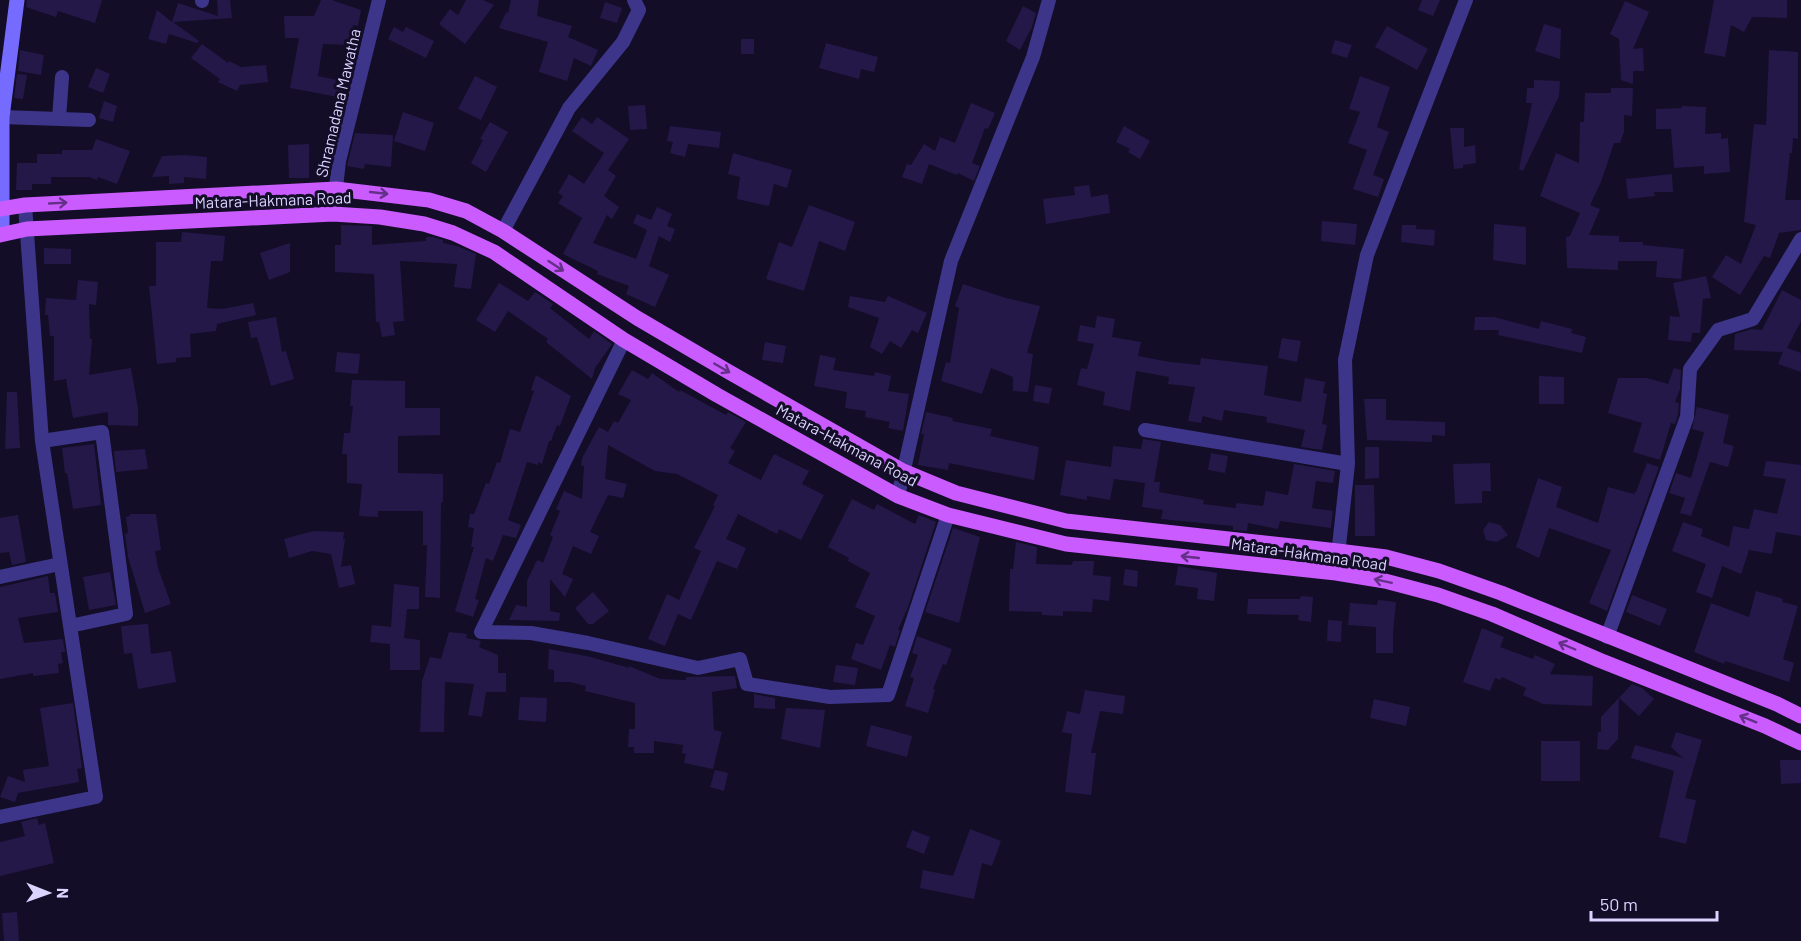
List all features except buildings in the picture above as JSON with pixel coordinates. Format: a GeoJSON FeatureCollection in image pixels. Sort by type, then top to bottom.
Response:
{"type":"FeatureCollection","features":[{"type":"Feature","properties":{"kind":"main road"},"geometry":{"type":"LineString","coordinates":[[1,235],[2,117],[17,0]]}},
{"type":"Feature","properties":{"kind":"main road","name":"Matara-Hakmana Road"},"geometry":{"type":"LineString","coordinates":[[1,209],[25,205],[336,189],[429,200],[466,211],[503,231],[637,318],[903,471],[956,493],[1066,521],[1386,557],[1440,571],[1501,593],[1777,704],[1801,716]]}},
{"type":"Feature","properties":{"kind":"main road","name":"Matara-Hakmana Road"},"geometry":{"type":"LineString","coordinates":[[1,235],[27,229],[333,214],[380,217],[424,224],[453,233],[494,252],[624,340],[717,395],[898,496],[948,515],[1066,544],[1336,573],[1385,581],[1427,592],[1492,614],[1599,660],[1765,726],[1801,743]]}},
{"type":"Feature","properties":{"kind":"street","name":"Shramadana Mawatha"},"geometry":{"type":"LineString","coordinates":[[333,214],[339,161],[379,0]]}},
{"type":"Feature","properties":{"kind":"street"},"geometry":{"type":"LineString","coordinates":[[503,231],[569,108],[623,42],[639,10],[634,0]]}},
{"type":"Feature","properties":{"kind":"street"},"geometry":{"type":"LineString","coordinates":[[898,496],[951,261],[1033,57],[1049,0]]}},
{"type":"Feature","properties":{"kind":"street"},"geometry":{"type":"LineString","coordinates":[[1336,573],[1348,464],[1345,360],[1367,255],[1467,0]]}},
{"type":"Feature","properties":{"kind":"street"},"geometry":{"type":"LineString","coordinates":[[59,119],[62,77]]}},
{"type":"Feature","properties":{"kind":"street"},"geometry":{"type":"LineString","coordinates":[[2,117],[89,120]]}},
{"type":"Feature","properties":{"kind":"street"},"geometry":{"type":"LineString","coordinates":[[0,817],[96,797],[42,441],[25,205]]}},
{"type":"Feature","properties":{"kind":"street"},"geometry":{"type":"LineString","coordinates":[[1607,637],[1687,417],[1690,369],[1718,330],[1753,319],[1801,239]]}},
{"type":"Feature","properties":{"kind":"street"},"geometry":{"type":"LineString","coordinates":[[624,340],[481,632],[531,633],[588,643],[698,668],[741,659],[747,684],[830,697],[888,695],[948,515]]}},
{"type":"Feature","properties":{"kind":"street"},"geometry":{"type":"LineString","coordinates":[[1145,430],[1348,464]]}},
{"type":"Feature","properties":{"kind":"street"},"geometry":{"type":"LineString","coordinates":[[42,441],[102,432],[126,614],[70,626]]}},
{"type":"Feature","properties":{"kind":"street"},"geometry":{"type":"LineString","coordinates":[[0,577],[60,564]]}}]}
